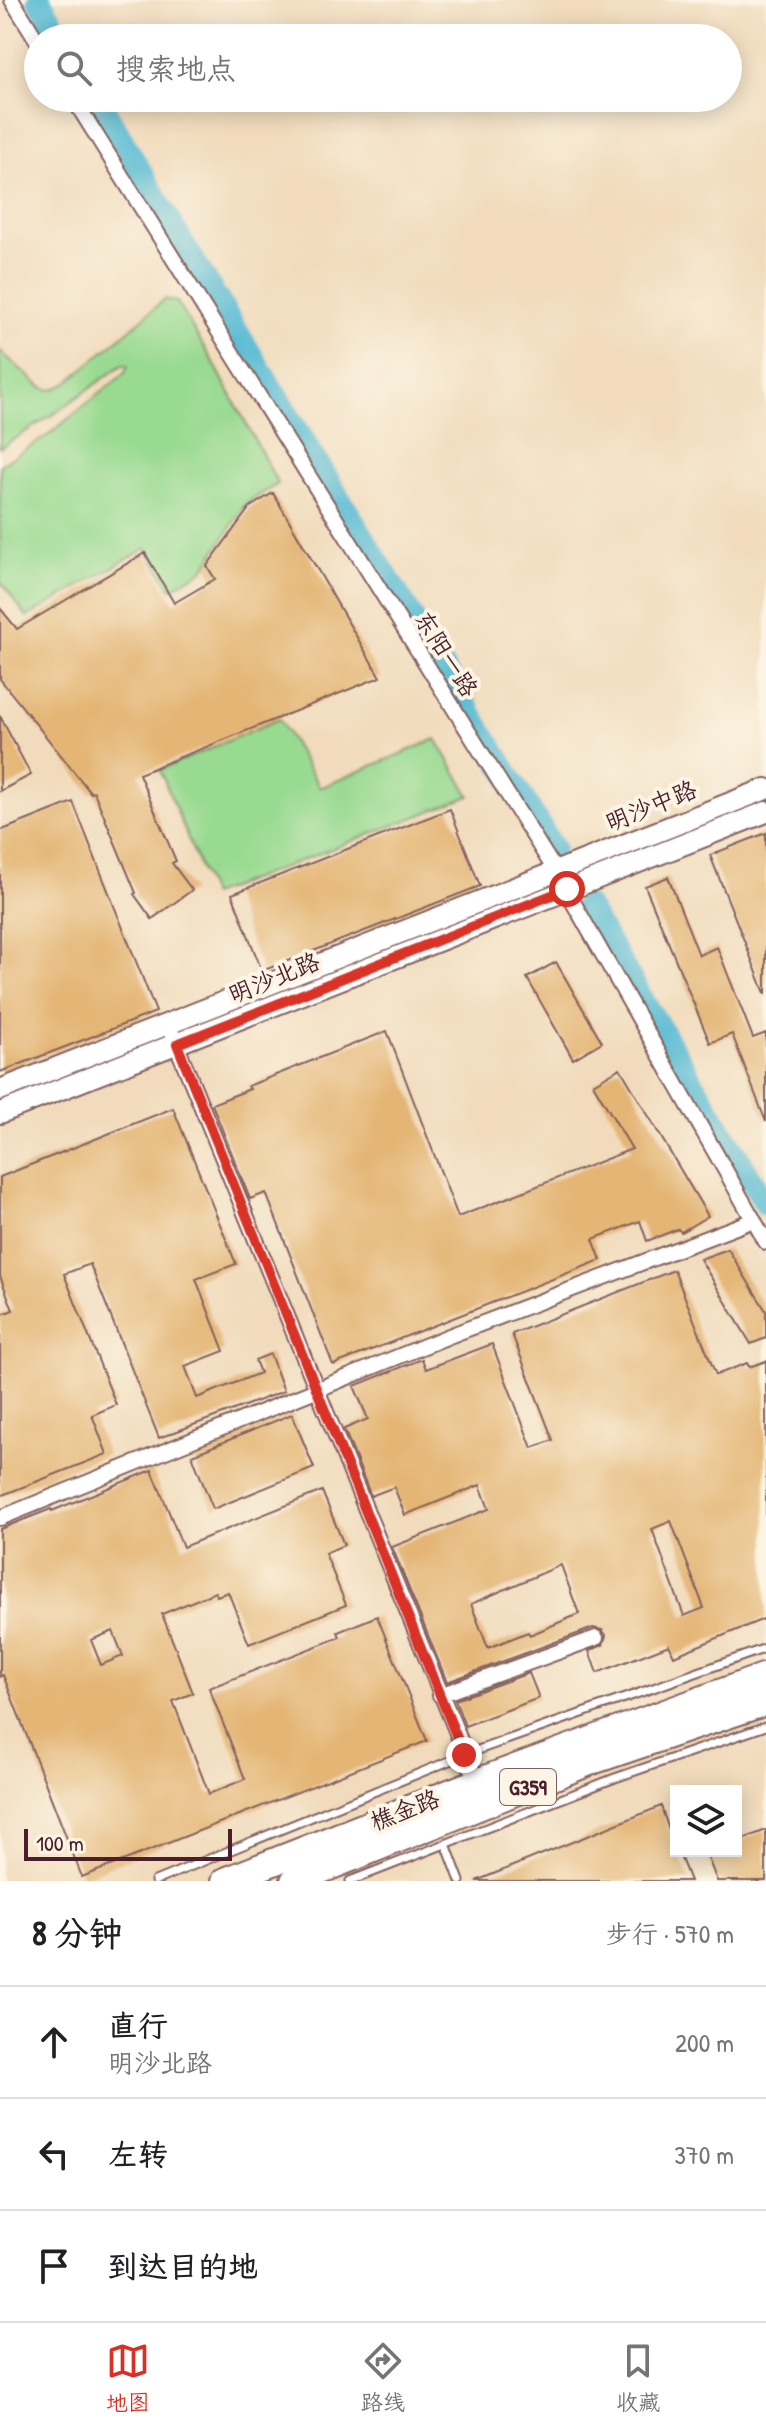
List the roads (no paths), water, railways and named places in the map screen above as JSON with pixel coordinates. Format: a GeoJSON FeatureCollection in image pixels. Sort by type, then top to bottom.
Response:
{"type":"FeatureCollection","features":[{"type":"Feature","properties":{"kind":"highway","name":"樵金路"},"geometry":{"type":"LineString","coordinates":[[225,1881],[477,1782],[766,1676]]}},
{"type":"Feature","properties":{"kind":"highway","name":"樵金路"},"geometry":{"type":"LineString","coordinates":[[294,1881],[592,1761],[766,1702]]}},
{"type":"Feature","properties":{"kind":"street"},"geometry":{"type":"LineString","coordinates":[[12,0],[27,24]]}},
{"type":"Feature","properties":{"kind":"street","name":"东阳一路"},"geometry":{"type":"LineString","coordinates":[[82,112],[562,881],[766,1242]]}},
{"type":"Feature","properties":{"kind":"street","name":"明沙中路"},"geometry":{"type":"LineString","coordinates":[[562,881],[766,789]]}},
{"type":"Feature","properties":{"kind":"street","name":"明沙中路"},"geometry":{"type":"LineString","coordinates":[[562,881],[766,812]]}},
{"type":"Feature","properties":{"kind":"street","name":"明沙北路"},"geometry":{"type":"LineString","coordinates":[[0,1090],[168,1024],[562,881]]}},
{"type":"Feature","properties":{"kind":"street","name":"明沙北路"},"geometry":{"type":"LineString","coordinates":[[0,1113],[177,1044],[562,881]]}},
{"type":"Feature","properties":{"kind":"street"},"geometry":{"type":"LineString","coordinates":[[168,1024],[477,1782]]}},
{"type":"Feature","properties":{"kind":"street"},"geometry":{"type":"LineString","coordinates":[[0,1518],[315,1389],[754,1220]]}},
{"type":"Feature","properties":{"kind":"street"},"geometry":{"type":"LineString","coordinates":[[440,1695],[596,1638]]}},
{"type":"Feature","properties":{"kind":"lane"},"geometry":{"type":"LineString","coordinates":[[155,1881],[464,1755],[766,1648]]}},
{"type":"Feature","properties":{"kind":"lane"},"geometry":{"type":"LineString","coordinates":[[350,1881],[615,1778],[766,1726]]}},
{"type":"Feature","properties":{"kind":"lane"},"geometry":{"type":"LineString","coordinates":[[446,1844],[460,1881]]}},
{"type":"Feature","properties":{"kind":"waterway"},"geometry":{"type":"LineString","coordinates":[[39,0],[54,24]]}},
{"type":"Feature","properties":{"kind":"waterway"},"geometry":{"type":"LineString","coordinates":[[105,112],[553,848]]}},
{"type":"Feature","properties":{"kind":"waterway"},"geometry":{"type":"LineString","coordinates":[[586,906],[766,1204]]}}]}
